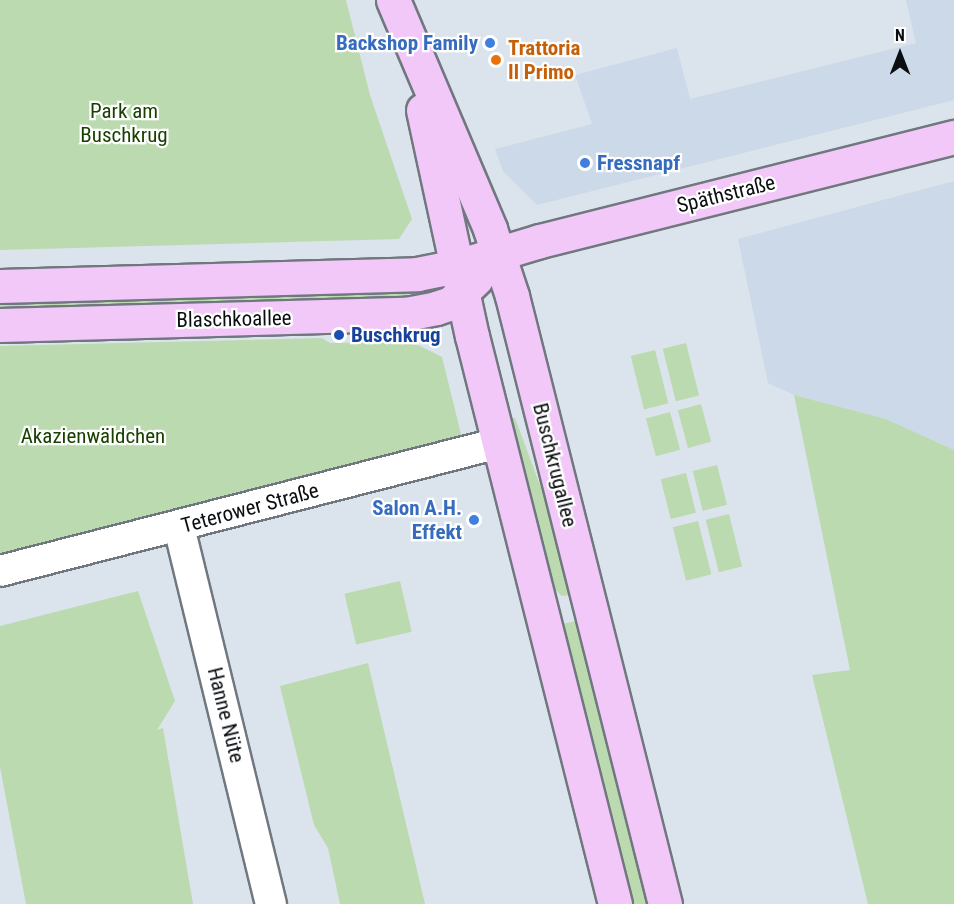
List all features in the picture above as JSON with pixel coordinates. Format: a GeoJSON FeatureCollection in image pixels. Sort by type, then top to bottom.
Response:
{"type":"FeatureCollection","features":[{"type":"Feature","properties":{"kind":"main road","name":"Buschkrugallee"},"geometry":{"type":"LineString","coordinates":[[393,0],[407,38],[500,254],[665,904]]}},
{"type":"Feature","properties":{"kind":"main road","name":"Buschkrugallee"},"geometry":{"type":"LineString","coordinates":[[407,38],[460,280],[499,443],[615,904]]}},
{"type":"Feature","properties":{"kind":"main road","name":"Späthstraße"},"geometry":{"type":"LineString","coordinates":[[460,280],[500,254],[540,241],[954,137]]}},
{"type":"Feature","properties":{"kind":"main road","name":"Blaschkoallee"},"geometry":{"type":"LineString","coordinates":[[0,286],[345,278],[417,274],[460,280]]}},
{"type":"Feature","properties":{"kind":"main road","name":"Blaschkoallee"},"geometry":{"type":"LineString","coordinates":[[0,324],[406,314],[436,309],[460,280]]}},
{"type":"Feature","properties":{"kind":"main road"},"geometry":{"type":"LineString","coordinates":[[542,613],[589,602]]}},
{"type":"Feature","properties":{"kind":"street","name":"Teterower Straße"},"geometry":{"type":"LineString","coordinates":[[0,571],[499,443]]}},
{"type":"Feature","properties":{"kind":"street","name":"Hanne Nüte"},"geometry":{"type":"LineString","coordinates":[[179,526],[271,904]]}},
{"type":"Feature","properties":{"kind":"shaded area"},"geometry":{"type":"Polygon","coordinates":[[[906,0],[954,0],[954,100],[537,205],[503,171],[495,149],[592,124],[575,75],[677,48],[690,99],[916,43],[906,0]]]}},
{"type":"Feature","properties":{"kind":"shaded area"},"geometry":{"type":"Polygon","coordinates":[[[954,181],[954,450],[886,419],[794,395],[768,383],[738,239],[954,181]]]}},
{"type":"Feature","properties":{"kind":"green space","name":"Park am Buschkrug"},"geometry":{"type":"Polygon","coordinates":[[[0,0],[346,0],[370,95],[412,219],[399,239],[0,250],[0,0]]]}},
{"type":"Feature","properties":{"kind":"green space"},"geometry":{"type":"Polygon","coordinates":[[[407,289],[407,295],[403,298],[0,310],[0,297],[407,289]]]}},
{"type":"Feature","properties":{"kind":"green space","name":"Akazienwäldchen"},"geometry":{"type":"Polygon","coordinates":[[[322,338],[330,343],[412,342],[442,357],[462,438],[0,553],[0,346],[322,338]]]}},
{"type":"Feature","properties":{"kind":"green space"},"geometry":{"type":"Polygon","coordinates":[[[686,343],[699,395],[676,401],[663,349],[686,343]]]}},
{"type":"Feature","properties":{"kind":"green space"},"geometry":{"type":"Polygon","coordinates":[[[655,350],[668,403],[644,409],[631,356],[655,350]]]}},
{"type":"Feature","properties":{"kind":"green space"},"geometry":{"type":"Polygon","coordinates":[[[794,395],[886,419],[954,450],[954,904],[868,904],[812,675],[850,670],[794,395]]]}},
{"type":"Feature","properties":{"kind":"green space"},"geometry":{"type":"Polygon","coordinates":[[[701,404],[711,442],[688,448],[678,410],[701,404]]]}},
{"type":"Feature","properties":{"kind":"green space"},"geometry":{"type":"Polygon","coordinates":[[[670,412],[680,450],[656,456],[646,418],[670,412]]]}},
{"type":"Feature","properties":{"kind":"green space"},"geometry":{"type":"Polygon","coordinates":[[[512,418],[515,418],[563,547],[572,595],[562,596],[554,589],[512,418]]]}},
{"type":"Feature","properties":{"kind":"green space"},"geometry":{"type":"Polygon","coordinates":[[[717,465],[727,505],[703,511],[693,471],[717,465]]]}},
{"type":"Feature","properties":{"kind":"green space"},"geometry":{"type":"Polygon","coordinates":[[[686,473],[696,513],[671,519],[661,479],[686,473]]]}},
{"type":"Feature","properties":{"kind":"green space"},"geometry":{"type":"Polygon","coordinates":[[[729,514],[742,566],[719,572],[706,520],[729,514]]]}},
{"type":"Feature","properties":{"kind":"green space"},"geometry":{"type":"Polygon","coordinates":[[[698,521],[711,574],[686,581],[673,527],[698,521]]]}},
{"type":"Feature","properties":{"kind":"green space"},"geometry":{"type":"Polygon","coordinates":[[[400,581],[412,632],[356,644],[344,594],[400,581]]]}},
{"type":"Feature","properties":{"kind":"green space"},"geometry":{"type":"Polygon","coordinates":[[[138,591],[175,701],[157,730],[163,728],[193,904],[26,904],[0,767],[0,626],[138,591]]]}},
{"type":"Feature","properties":{"kind":"green space"},"geometry":{"type":"Polygon","coordinates":[[[585,619],[657,904],[630,904],[562,627],[562,624],[585,619]]]}},
{"type":"Feature","properties":{"kind":"green space"},"geometry":{"type":"Polygon","coordinates":[[[368,663],[425,904],[340,904],[328,848],[314,825],[280,686],[368,663]]]}},
{"type":"Feature","properties":{"kind":"place","name":"Backshop Family"},"geometry":{"type":"Point","coordinates":[490,43]}},
{"type":"Feature","properties":{"kind":"place","name":"Trattoria Il Primo"},"geometry":{"type":"Point","coordinates":[496,60]}},
{"type":"Feature","properties":{"kind":"place","name":"Fressnapf"},"geometry":{"type":"Point","coordinates":[585,163]}},
{"type":"Feature","properties":{"kind":"place","name":"Buschkrug"},"geometry":{"type":"Point","coordinates":[339,335]}},
{"type":"Feature","properties":{"kind":"place","name":"Salon A.H. Effekt"},"geometry":{"type":"Point","coordinates":[474,520]}}]}
